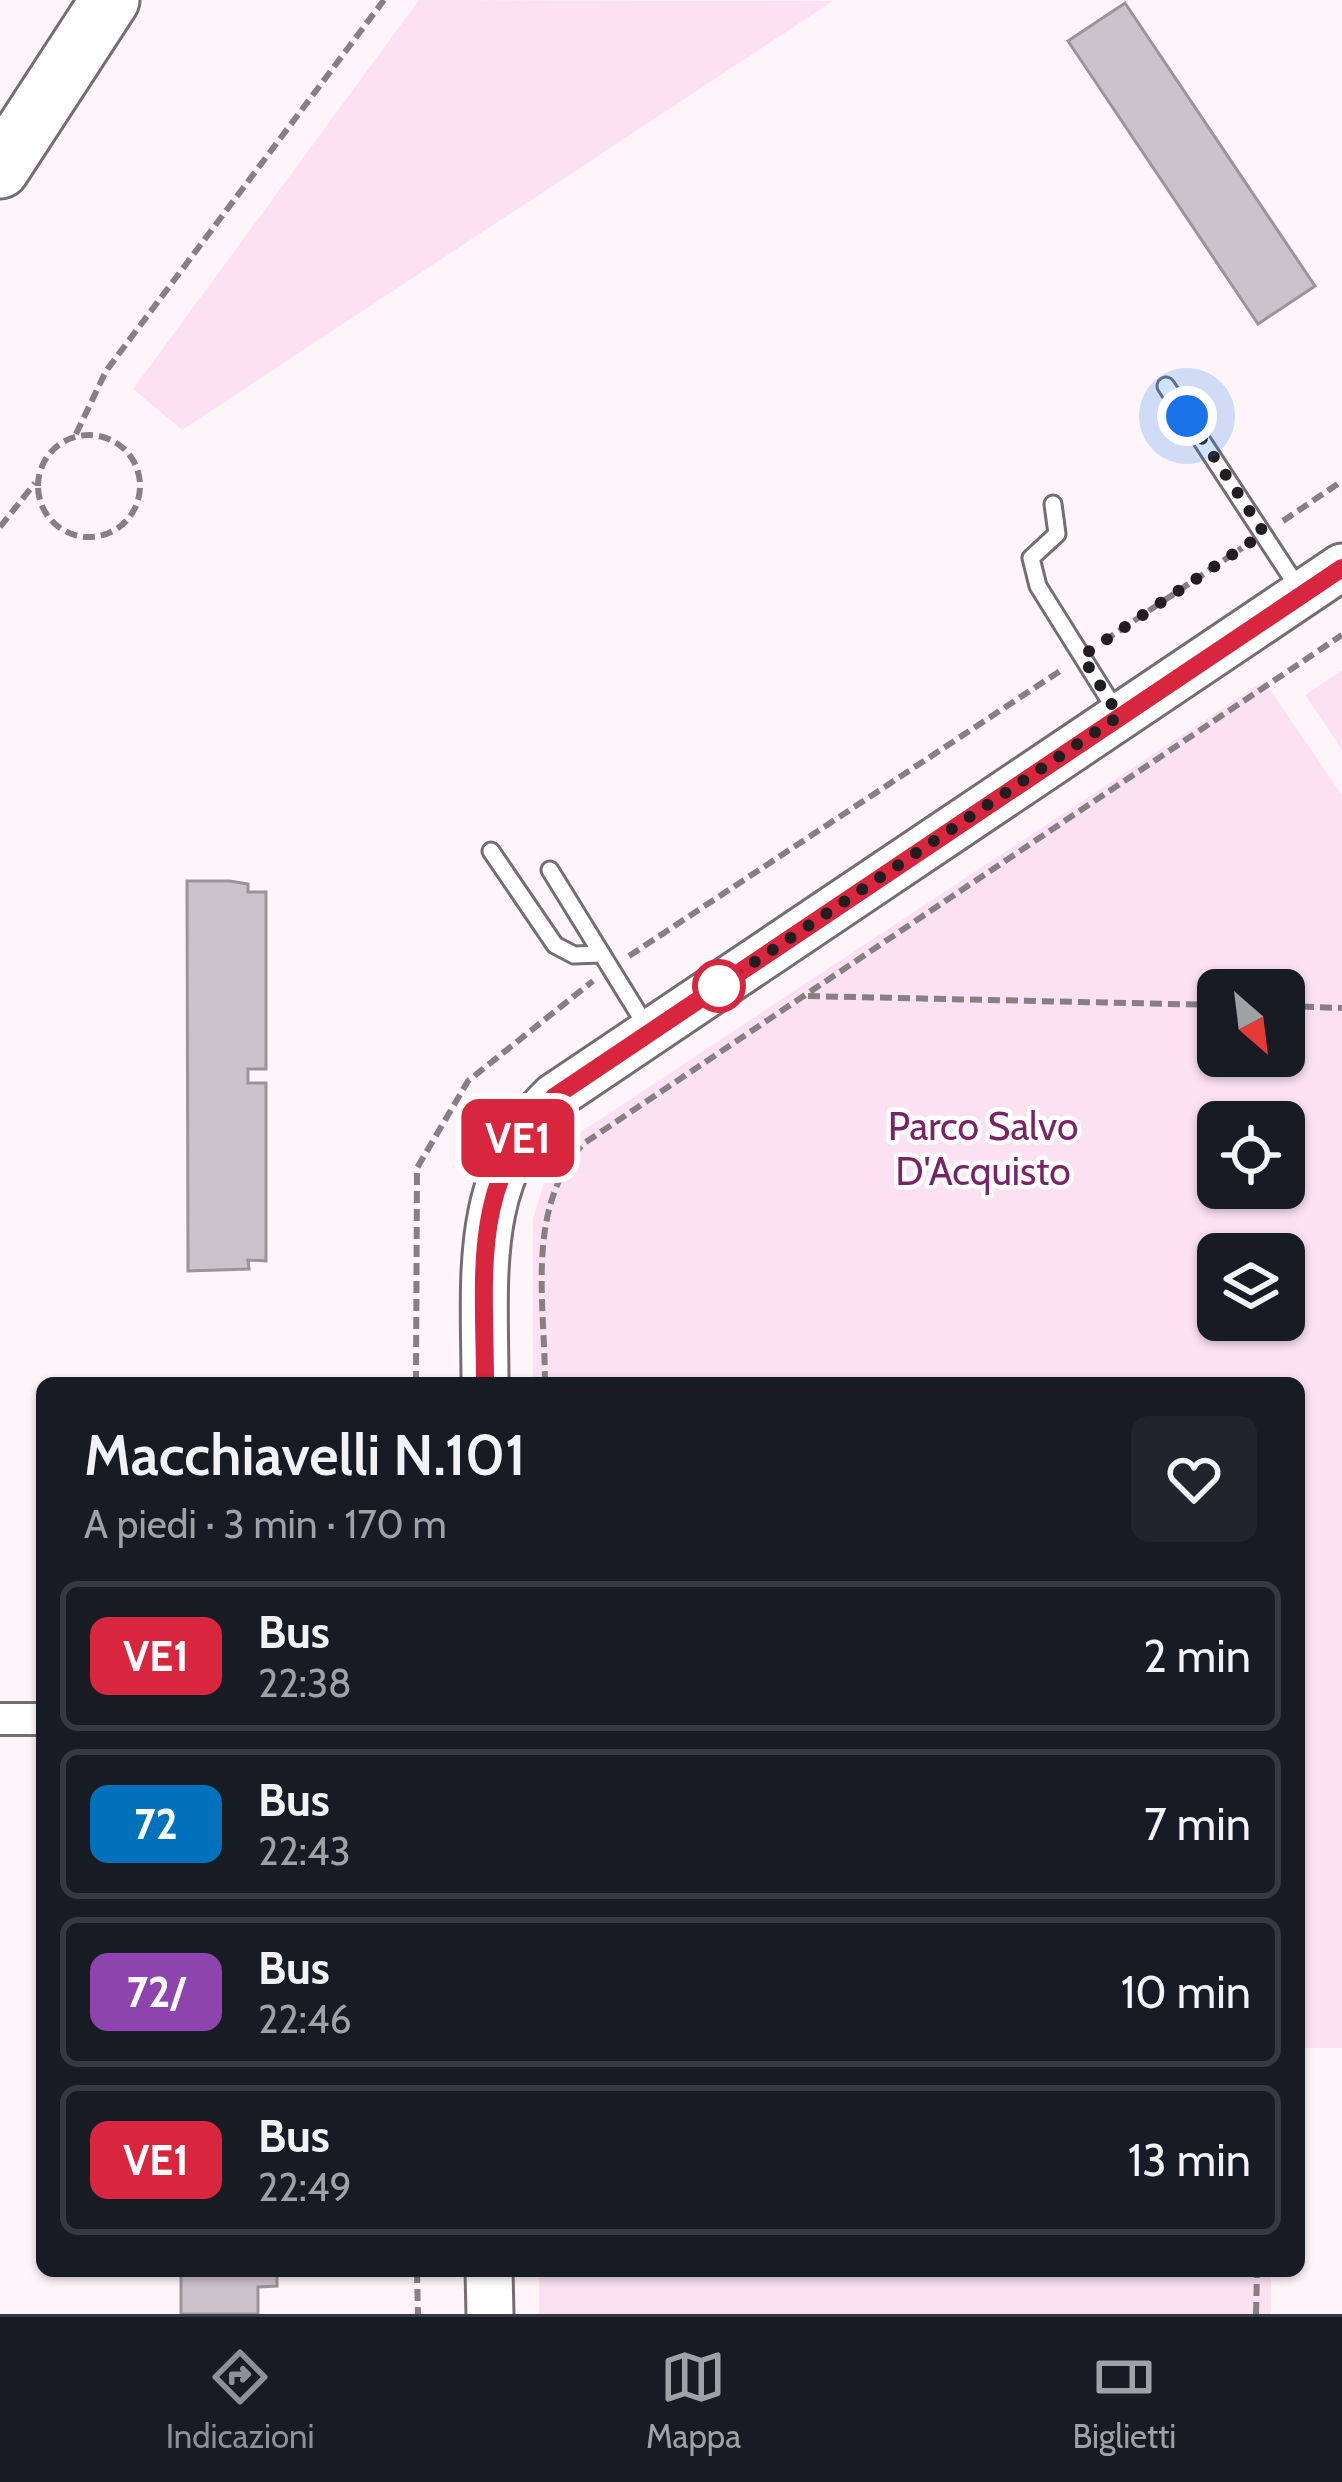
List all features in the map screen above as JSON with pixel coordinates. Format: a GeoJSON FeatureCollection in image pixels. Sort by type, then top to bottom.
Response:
{"type":"FeatureCollection","features":[{"type":"Feature","properties":{"kind":"highway"},"geometry":{"type":"LineString","coordinates":[[0,117],[90,0]]}},
{"type":"Feature","properties":{"kind":"highway"},"geometry":{"type":"LineString","coordinates":[[0,169],[110,0]]}},
{"type":"Feature","properties":{"kind":"street"},"geometry":{"type":"LineString","coordinates":[[485,1377],[486,1220],[509,1151],[554,1097],[1342,567]]}},
{"type":"Feature","properties":{"kind":"street"},"geometry":{"type":"LineString","coordinates":[[0,1719],[36,1719]]}},
{"type":"Feature","properties":{"kind":"street"},"geometry":{"type":"LineString","coordinates":[[490,2277],[490,2314]]}},
{"type":"Feature","properties":{"kind":"lane"},"geometry":{"type":"LineString","coordinates":[[1166,386],[1302,594]]}},
{"type":"Feature","properties":{"kind":"lane"},"geometry":{"type":"LineString","coordinates":[[1053,504],[1057,535],[1031,558],[1038,586],[1119,716]]}},
{"type":"Feature","properties":{"kind":"lane"},"geometry":{"type":"LineString","coordinates":[[491,850],[555,945],[606,962]]}},
{"type":"Feature","properties":{"kind":"lane"},"geometry":{"type":"LineString","coordinates":[[550,870],[650,1032]]}},
{"type":"Feature","properties":{"kind":"path"},"geometry":{"type":"LineString","coordinates":[[0,526],[35,482],[47,453],[76,434],[106,371],[383,0]]}},
{"type":"Feature","properties":{"kind":"path"},"geometry":{"type":"LineString","coordinates":[[35,482],[45,518],[79,539],[112,534],[141,497],[138,464],[118,441],[76,434]]}},
{"type":"Feature","properties":{"kind":"path"},"geometry":{"type":"LineString","coordinates":[[416,1377],[417,1168],[468,1081],[606,962],[1082,656],[1342,481]]}},
{"type":"Feature","properties":{"kind":"path"},"geometry":{"type":"LineString","coordinates":[[545,1377],[544,1222],[559,1171],[583,1144],[1342,635]]}},
{"type":"Feature","properties":{"kind":"path"},"geometry":{"type":"LineString","coordinates":[[806,996],[1197,1005]]}},
{"type":"Feature","properties":{"kind":"path"},"geometry":{"type":"LineString","coordinates":[[1305,1006],[1342,1007]]}},
{"type":"Feature","properties":{"kind":"path"},"geometry":{"type":"LineString","coordinates":[[417,2277],[418,2314]]}},
{"type":"Feature","properties":{"kind":"path"},"geometry":{"type":"LineString","coordinates":[[1256,2314],[1257,2277]]}},
{"type":"Feature","properties":{"kind":"green space"},"geometry":{"type":"Polygon","coordinates":[[[419,0],[833,1],[182,430],[133,389],[419,0]]]}},
{"type":"Feature","properties":{"kind":"green space"},"geometry":{"type":"Polygon","coordinates":[[[1342,670],[1342,750],[1305,695],[1342,670]]]}},
{"type":"Feature","properties":{"kind":"green space","name":"Parco Salvo D'Acquisto"},"geometry":{"type":"Polygon","coordinates":[[[1264,681],[1342,795],[1342,2048],[1305,2048],[1305,1377],[533,1377],[533,1219],[550,1163],[576,1135],[1264,681]]]}},
{"type":"Feature","properties":{"kind":"green space"},"geometry":{"type":"Polygon","coordinates":[[[539,2277],[1271,2277],[1271,2314],[539,2314],[539,2277]]]}},
{"type":"Feature","properties":{"kind":"building"},"geometry":{"type":"Polygon","coordinates":[[[1125,3],[1315,286],[1258,324],[1068,41],[1125,3]]]}},
{"type":"Feature","properties":{"kind":"building"},"geometry":{"type":"Polygon","coordinates":[[[187,881],[230,881],[248,884],[248,892],[266,892],[266,1069],[248,1069],[248,1083],[266,1083],[266,1261],[248,1260],[249,1269],[188,1271],[187,881]]]}},
{"type":"Feature","properties":{"kind":"building"},"geometry":{"type":"Polygon","coordinates":[[[181,2277],[277,2277],[277,2286],[258,2287],[258,2314],[181,2314],[181,2277]]]}},
{"type":"Feature","properties":{"kind":"bus line","name":"VE1"},"geometry":{"type":"LineString","coordinates":[[485,1377],[486,1220],[509,1151],[530,1120],[554,1097],[1342,568]]}},
{"type":"Feature","properties":{"kind":"route"},"geometry":{"type":"LineString","coordinates":[[719,986],[1119,716],[1082,656],[1264,533],[1187,416]]}}]}
